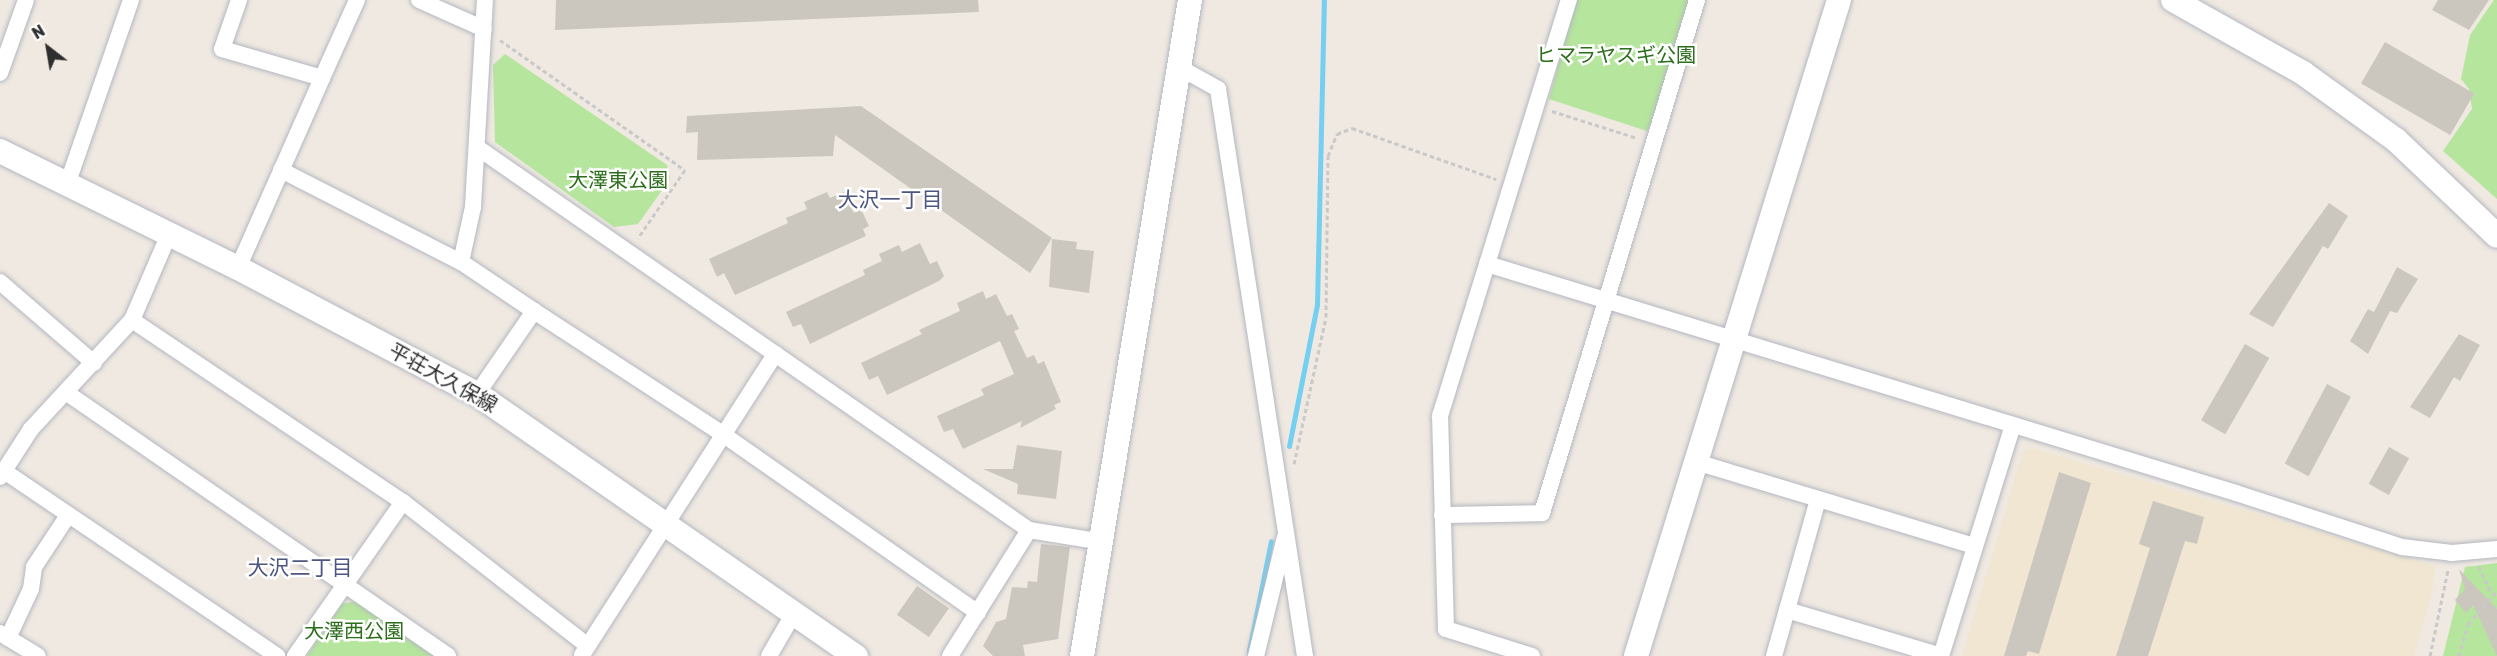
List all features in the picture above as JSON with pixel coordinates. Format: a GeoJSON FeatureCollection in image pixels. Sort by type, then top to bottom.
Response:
{"type":"FeatureCollection","features":[{"type":"Feature","properties":{"kind":"main road"},"geometry":{"type":"LineString","coordinates":[[1082,656],[1182,69],[1190,0]]}},
{"type":"Feature","properties":{"kind":"main road"},"geometry":{"type":"LineString","coordinates":[[1636,656],[1839,0]]}},
{"type":"Feature","properties":{"kind":"main road"},"geometry":{"type":"LineString","coordinates":[[2182,2],[2303,73],[2396,140],[2497,237]]}},
{"type":"Feature","properties":{"kind":"main road","name":"平荘大久保線"},"geometry":{"type":"LineString","coordinates":[[0,151],[68,182],[238,268],[477,394],[856,656]]}},
{"type":"Feature","properties":{"kind":"street"},"geometry":{"type":"LineString","coordinates":[[0,73],[26,0]]}},
{"type":"Feature","properties":{"kind":"street"},"geometry":{"type":"LineString","coordinates":[[68,182],[131,0]]}},
{"type":"Feature","properties":{"kind":"street"},"geometry":{"type":"LineString","coordinates":[[239,0],[222,49],[321,78]]}},
{"type":"Feature","properties":{"kind":"street"},"geometry":{"type":"LineString","coordinates":[[238,268],[357,0]]}},
{"type":"Feature","properties":{"kind":"street"},"geometry":{"type":"LineString","coordinates":[[419,0],[484,28]]}},
{"type":"Feature","properties":{"kind":"street"},"geometry":{"type":"LineString","coordinates":[[461,262],[473,207],[485,0]]}},
{"type":"Feature","properties":{"kind":"street"},"geometry":{"type":"LineString","coordinates":[[1532,656],[1446,629],[1440,416],[1569,0]]}},
{"type":"Feature","properties":{"kind":"street"},"geometry":{"type":"LineString","coordinates":[[1442,515],[1542,513],[1697,0]]}},
{"type":"Feature","properties":{"kind":"street"},"geometry":{"type":"LineString","coordinates":[[1182,69],[1218,89],[1305,656]]}},
{"type":"Feature","properties":{"kind":"street"},"geometry":{"type":"LineString","coordinates":[[478,148],[629,250],[1029,530],[1102,542]]}},
{"type":"Feature","properties":{"kind":"street"},"geometry":{"type":"LineString","coordinates":[[281,171],[461,262],[724,435],[978,613]]}},
{"type":"Feature","properties":{"kind":"street"},"geometry":{"type":"LineString","coordinates":[[169,234],[132,320],[67,393],[31,429],[2,474],[277,656]]}},
{"type":"Feature","properties":{"kind":"street"},"geometry":{"type":"LineString","coordinates":[[1487,264],[2402,547],[2452,553],[2497,549]]}},
{"type":"Feature","properties":{"kind":"street"},"geometry":{"type":"LineString","coordinates":[[0,282],[94,363]]}},
{"type":"Feature","properties":{"kind":"street"},"geometry":{"type":"LineString","coordinates":[[477,394],[534,311]]}},
{"type":"Feature","properties":{"kind":"street"},"geometry":{"type":"LineString","coordinates":[[132,320],[403,502],[585,651],[668,526],[775,354]]}},
{"type":"Feature","properties":{"kind":"street"},"geometry":{"type":"LineString","coordinates":[[67,393],[448,656]]}},
{"type":"Feature","properties":{"kind":"street"},"geometry":{"type":"LineString","coordinates":[[1787,610],[1941,656],[2013,425]]}},
{"type":"Feature","properties":{"kind":"street"},"geometry":{"type":"LineString","coordinates":[[1696,462],[1975,546]]}},
{"type":"Feature","properties":{"kind":"street"},"geometry":{"type":"LineString","coordinates":[[1774,656],[1818,499]]}},
{"type":"Feature","properties":{"kind":"street"},"geometry":{"type":"LineString","coordinates":[[295,656],[403,502]]}},
{"type":"Feature","properties":{"kind":"street"},"geometry":{"type":"LineString","coordinates":[[38,656],[4,635],[31,589],[34,567],[67,517]]}},
{"type":"Feature","properties":{"kind":"street"},"geometry":{"type":"LineString","coordinates":[[950,656],[1029,530]]}},
{"type":"Feature","properties":{"kind":"street"},"geometry":{"type":"LineString","coordinates":[[1256,656],[1287,531]]}},
{"type":"Feature","properties":{"kind":"street"},"geometry":{"type":"LineString","coordinates":[[769,656],[795,613]]}},
{"type":"Feature","properties":{"kind":"path"},"geometry":{"type":"LineString","coordinates":[[484,28],[685,170],[629,250]]}},
{"type":"Feature","properties":{"kind":"path"},"geometry":{"type":"LineString","coordinates":[[1536,106],[1653,143]]}},
{"type":"Feature","properties":{"kind":"path"},"geometry":{"type":"LineString","coordinates":[[1277,471],[1294,464],[1326,317],[1328,156],[1337,134],[1352,128],[1416,154],[1512,184]]}},
{"type":"Feature","properties":{"kind":"path"},"geometry":{"type":"LineString","coordinates":[[2471,551],[2492,594]]}},
{"type":"Feature","properties":{"kind":"path"},"geometry":{"type":"LineString","coordinates":[[2430,656],[2452,553]]}},
{"type":"Feature","properties":{"kind":"path"},"geometry":{"type":"LineString","coordinates":[[2458,656],[2468,624],[2497,591]]}},
{"type":"Feature","properties":{"kind":"shaded area"},"geometry":{"type":"Polygon","coordinates":[[[2032,448],[2435,566],[2432,593],[2414,656],[1962,656],[2023,451],[2032,448]]]}},
{"type":"Feature","properties":{"kind":"green space","name":"ヒマラヤスギ公園"},"geometry":{"type":"Polygon","coordinates":[[[1576,0],[1689,0],[1650,132],[1549,99],[1576,0]]]}},
{"type":"Feature","properties":{"kind":"green space"},"geometry":{"type":"Polygon","coordinates":[[[2494,0],[2497,0],[2497,199],[2443,151],[2472,109],[2469,89],[2461,79],[2470,35],[2494,0]]]}},
{"type":"Feature","properties":{"kind":"green space","name":"大澤東公園"},"geometry":{"type":"Polygon","coordinates":[[[505,54],[667,165],[670,179],[638,224],[614,227],[495,142],[493,65],[505,54]]]}},
{"type":"Feature","properties":{"kind":"green space"},"geometry":{"type":"Polygon","coordinates":[[[2497,563],[2497,656],[2443,656],[2465,567],[2497,563]]]}},
{"type":"Feature","properties":{"kind":"green space","name":"大澤西公園"},"geometry":{"type":"Polygon","coordinates":[[[356,601],[436,656],[307,656],[342,604],[356,601]]]}},
{"type":"Feature","properties":{"kind":"building"},"geometry":{"type":"Polygon","coordinates":[[[556,0],[978,0],[979,12],[555,30],[556,0]]]}},
{"type":"Feature","properties":{"kind":"building"},"geometry":{"type":"Polygon","coordinates":[[[2438,0],[2489,0],[2469,30],[2432,10],[2438,0]]]}},
{"type":"Feature","properties":{"kind":"building"},"geometry":{"type":"Polygon","coordinates":[[[2385,42],[2474,94],[2450,135],[2361,84],[2385,42]]]}},
{"type":"Feature","properties":{"kind":"building"},"geometry":{"type":"Polygon","coordinates":[[[861,106],[1052,238],[1030,273],[835,135],[833,156],[697,160],[698,132],[686,133],[687,116],[861,106]]]}},
{"type":"Feature","properties":{"kind":"building"},"geometry":{"type":"Polygon","coordinates":[[[827,192],[830,198],[844,192],[854,213],[861,209],[869,226],[863,229],[866,236],[735,295],[724,273],[717,277],[709,259],[788,223],[786,218],[807,209],[804,202],[827,192]]]}},
{"type":"Feature","properties":{"kind":"building"},"geometry":{"type":"Polygon","coordinates":[[[2329,203],[2348,216],[2328,249],[2323,246],[2273,327],[2249,314],[2329,203]]]}},
{"type":"Feature","properties":{"kind":"building"},"geometry":{"type":"Polygon","coordinates":[[[1052,239],[1077,242],[1076,249],[1094,251],[1089,293],[1049,287],[1052,239]]]}},
{"type":"Feature","properties":{"kind":"building"},"geometry":{"type":"Polygon","coordinates":[[[920,243],[930,264],[937,261],[944,276],[939,281],[810,344],[801,324],[793,327],[786,312],[865,275],[863,270],[882,261],[879,254],[899,245],[902,252],[920,243]]]}},
{"type":"Feature","properties":{"kind":"building"},"geometry":{"type":"Polygon","coordinates":[[[2397,267],[2418,279],[2397,313],[2390,311],[2368,354],[2350,341],[2368,309],[2374,312],[2397,267]]]}},
{"type":"Feature","properties":{"kind":"building"},"geometry":{"type":"Polygon","coordinates":[[[983,291],[986,299],[996,294],[1007,316],[1012,314],[1019,329],[1014,331],[1027,358],[1034,355],[1038,364],[1044,361],[1061,402],[1054,405],[1056,409],[1020,428],[1022,421],[963,449],[953,429],[944,432],[937,416],[984,395],[981,389],[1014,374],[1000,341],[887,395],[878,376],[869,380],[861,363],[922,334],[919,330],[960,311],[957,303],[983,291]]]}},
{"type":"Feature","properties":{"kind":"building"},"geometry":{"type":"Polygon","coordinates":[[[2459,334],[2480,345],[2460,381],[2454,377],[2430,418],[2410,407],[2459,334]]]}},
{"type":"Feature","properties":{"kind":"building"},"geometry":{"type":"Polygon","coordinates":[[[2245,344],[2269,358],[2225,434],[2201,420],[2245,344]]]}},
{"type":"Feature","properties":{"kind":"building"},"geometry":{"type":"Polygon","coordinates":[[[2327,384],[2351,397],[2309,476],[2285,463],[2327,384]]]}},
{"type":"Feature","properties":{"kind":"building"},"geometry":{"type":"Polygon","coordinates":[[[1017,445],[1062,451],[1056,499],[1017,494],[1018,484],[983,469],[1013,469],[1017,445]]]}},
{"type":"Feature","properties":{"kind":"building"},"geometry":{"type":"Polygon","coordinates":[[[2389,447],[2409,458],[2389,495],[2369,484],[2389,447]]]}},
{"type":"Feature","properties":{"kind":"building"},"geometry":{"type":"Polygon","coordinates":[[[2059,472],[2091,483],[2039,654],[2028,651],[2026,656],[2004,656],[2059,472]]]}},
{"type":"Feature","properties":{"kind":"building"},"geometry":{"type":"Polygon","coordinates":[[[2153,501],[2204,517],[2197,544],[2185,541],[2148,656],[2116,656],[2150,548],[2139,544],[2153,501]]]}},
{"type":"Feature","properties":{"kind":"building"},"geometry":{"type":"Polygon","coordinates":[[[1041,544],[1070,547],[1058,639],[1023,645],[1025,656],[993,656],[983,646],[996,622],[1006,619],[1012,587],[1027,588],[1028,581],[1037,582],[1041,544]]]}},
{"type":"Feature","properties":{"kind":"building"},"geometry":{"type":"Polygon","coordinates":[[[2459,569],[2497,609],[2497,656],[2473,605],[2466,613],[2455,600],[2465,589],[2459,569]]]}},
{"type":"Feature","properties":{"kind":"building"},"geometry":{"type":"Polygon","coordinates":[[[917,586],[949,608],[929,637],[897,615],[917,586]]]}},
{"type":"Feature","properties":{"kind":"waterway"},"geometry":{"type":"LineString","coordinates":[[1289,446],[1317,305],[1324,0]]}},
{"type":"Feature","properties":{"kind":"waterway"},"geometry":{"type":"LineString","coordinates":[[1249,651],[1271,541]]}},
{"type":"Feature","properties":{"kind":"district","name":"大沢一丁目"},"geometry":{"type":"Point","coordinates":[890,200]}},
{"type":"Feature","properties":{"kind":"district","name":"大沢二丁目"},"geometry":{"type":"Point","coordinates":[300,568]}}]}
